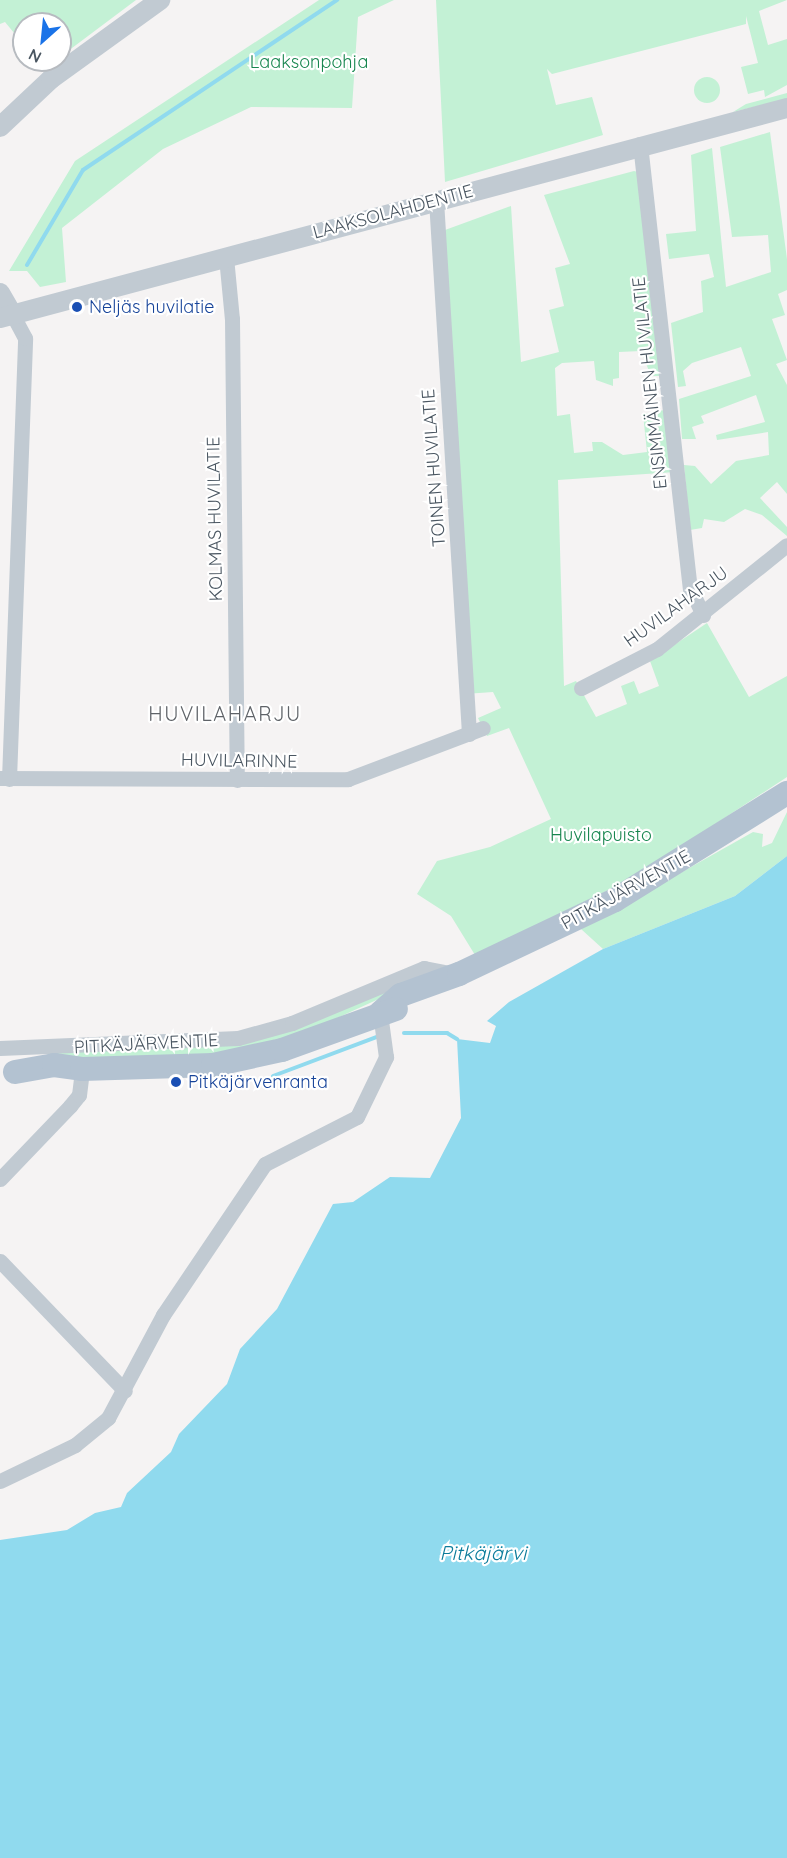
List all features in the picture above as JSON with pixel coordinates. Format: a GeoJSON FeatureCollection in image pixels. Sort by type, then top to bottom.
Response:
{"type":"FeatureCollection","features":[{"type":"Feature","properties":{"kind":"main road","name":"PITKÄJÄRVENTIE"},"geometry":{"type":"LineString","coordinates":[[8,1072],[54,1065],[82,1069],[238,1060],[282,1050],[380,1012],[413,1002],[429,987],[615,900],[787,794]]}},
{"type":"Feature","properties":{"kind":"street"},"geometry":{"type":"LineString","coordinates":[[0,127],[51,79],[160,0]]}},
{"type":"Feature","properties":{"kind":"street","name":"LAAKSOLAHDENTIE"},"geometry":{"type":"LineString","coordinates":[[6,316],[640,144],[787,108]]}},
{"type":"Feature","properties":{"kind":"street","name":"ENSIMMÄINEN HUVILATIE"},"geometry":{"type":"LineString","coordinates":[[640,144],[690,588],[703,615]]}},
{"type":"Feature","properties":{"kind":"street","name":"TOINEN HUVILATIE"},"geometry":{"type":"LineString","coordinates":[[436,200],[476,731]]}},
{"type":"Feature","properties":{"kind":"street","name":"KOLMAS HUVILATIE"},"geometry":{"type":"LineString","coordinates":[[226,257],[232,308],[237,780]]}},
{"type":"Feature","properties":{"kind":"street"},"geometry":{"type":"LineString","coordinates":[[0,293],[6,316],[25,338],[4,778]]}},
{"type":"Feature","properties":{"kind":"street","name":"HUVILAHARJU"},"geometry":{"type":"LineString","coordinates":[[581,688],[628,666],[703,615],[787,545]]}},
{"type":"Feature","properties":{"kind":"street","name":"HUVILARINNE"},"geometry":{"type":"LineString","coordinates":[[4,778],[237,780],[360,778],[476,731]]}},
{"type":"Feature","properties":{"kind":"street","name":"PITKÄJÄRVENTIE"},"geometry":{"type":"LineString","coordinates":[[0,1048],[238,1038],[292,1023],[424,968],[459,974]]}},
{"type":"Feature","properties":{"kind":"street"},"geometry":{"type":"LineString","coordinates":[[0,1481],[94,1431],[125,1391],[163,1315],[257,1172],[282,1153],[347,1124],[369,1099],[386,1057],[380,1012]]}},
{"type":"Feature","properties":{"kind":"street"},"geometry":{"type":"LineString","coordinates":[[0,1179],[70,1106],[78,1095],[82,1069]]}},
{"type":"Feature","properties":{"kind":"street"},"geometry":{"type":"LineString","coordinates":[[0,1261],[125,1391]]}},
{"type":"Feature","properties":{"kind":"green space"},"geometry":{"type":"Polygon","coordinates":[[[0,0],[136,0],[72,48],[72,12],[12,12],[12,30],[5,22],[0,24],[0,0]]]}},
{"type":"Feature","properties":{"kind":"green space","name":"Laaksonpohja"},"geometry":{"type":"Polygon","coordinates":[[[319,0],[394,0],[358,17],[352,108],[251,107],[163,149],[62,228],[66,282],[40,287],[27,271],[9,271],[75,161],[319,0]]]}},
{"type":"Feature","properties":{"kind":"green space"},"geometry":{"type":"Polygon","coordinates":[[[436,0],[787,0],[759,11],[768,45],[787,39],[787,85],[765,97],[764,90],[748,94],[741,67],[758,63],[746,16],[746,24],[552,74],[547,69],[556,105],[592,97],[603,135],[445,182],[436,0]]]}},
{"type":"Feature","properties":{"kind":"green space"},"geometry":{"type":"Polygon","coordinates":[[[707,77],[716,81],[720,90],[716,99],[707,103],[698,99],[694,90],[698,81],[707,77]]]}},
{"type":"Feature","properties":{"kind":"green space"},"geometry":{"type":"Polygon","coordinates":[[[787,93],[787,99],[733,112],[746,104],[787,93]]]}},
{"type":"Feature","properties":{"kind":"green space"},"geometry":{"type":"Polygon","coordinates":[[[770,132],[787,259],[787,290],[778,294],[785,315],[772,319],[787,360],[776,364],[787,385],[787,494],[777,482],[760,498],[787,527],[787,536],[762,515],[745,509],[724,522],[704,519],[702,528],[690,530],[684,465],[695,466],[711,484],[736,461],[769,455],[768,432],[717,440],[716,435],[765,422],[756,395],[701,416],[704,423],[692,427],[696,439],[682,439],[679,399],[751,376],[741,347],[692,363],[683,371],[686,386],[678,387],[671,323],[703,312],[701,281],[714,277],[709,254],[669,259],[666,234],[696,231],[691,155],[712,148],[726,287],[771,272],[768,235],[732,237],[720,147],[770,132]]]}},
{"type":"Feature","properties":{"kind":"green space","name":"Huvilapuisto"},"geometry":{"type":"Polygon","coordinates":[[[634,171],[638,172],[662,376],[651,376],[641,351],[619,352],[619,378],[613,379],[613,386],[596,380],[594,361],[562,363],[555,368],[557,416],[570,414],[574,453],[593,451],[592,442],[602,442],[623,455],[647,452],[643,414],[670,409],[675,472],[558,480],[564,686],[576,681],[596,717],[627,704],[621,686],[634,681],[639,694],[659,686],[650,661],[707,623],[749,697],[787,676],[787,777],[633,878],[475,955],[451,916],[417,894],[437,861],[490,847],[551,819],[509,728],[487,736],[478,718],[501,708],[493,692],[465,694],[445,230],[511,206],[521,362],[559,352],[549,310],[564,306],[555,268],[570,264],[544,195],[634,171]]]}},
{"type":"Feature","properties":{"kind":"green space"},"geometry":{"type":"Polygon","coordinates":[[[787,812],[787,856],[735,896],[603,949],[581,929],[753,832],[763,834],[762,847],[772,843],[787,812]]]}},
{"type":"Feature","properties":{"kind":"green space"},"geometry":{"type":"Polygon","coordinates":[[[391,986],[394,992],[311,1030],[217,1055],[49,1060],[48,1050],[205,1047],[391,986]]]}},
{"type":"Feature","properties":{"kind":"water","name":"Pitkäjärvi"},"geometry":{"type":"Polygon","coordinates":[[[787,856],[787,1858],[0,1858],[0,1540],[67,1530],[95,1513],[121,1507],[127,1493],[171,1452],[179,1434],[227,1384],[240,1349],[277,1309],[333,1204],[353,1202],[390,1177],[430,1178],[461,1118],[457,1039],[490,1043],[496,1026],[487,1021],[509,1002],[603,949],[735,896],[787,856]]]}},
{"type":"Feature","properties":{"kind":"waterway"},"geometry":{"type":"LineString","coordinates":[[27,265],[83,170],[337,0]]}},
{"type":"Feature","properties":{"kind":"waterway"},"geometry":{"type":"LineString","coordinates":[[404,1033],[447,1033],[457,1039]]}},
{"type":"Feature","properties":{"kind":"waterway"},"geometry":{"type":"LineString","coordinates":[[273,1076],[377,1037]]}},
{"type":"Feature","properties":{"kind":"place","name":"Neljäs huvilatie"},"geometry":{"type":"Point","coordinates":[77,307]}},
{"type":"Feature","properties":{"kind":"place","name":"Pitkäjärvenranta"},"geometry":{"type":"Point","coordinates":[176,1082]}},
{"type":"Feature","properties":{"kind":"district","name":"HUVILAHARJU"},"geometry":{"type":"Point","coordinates":[225,713]}}]}
